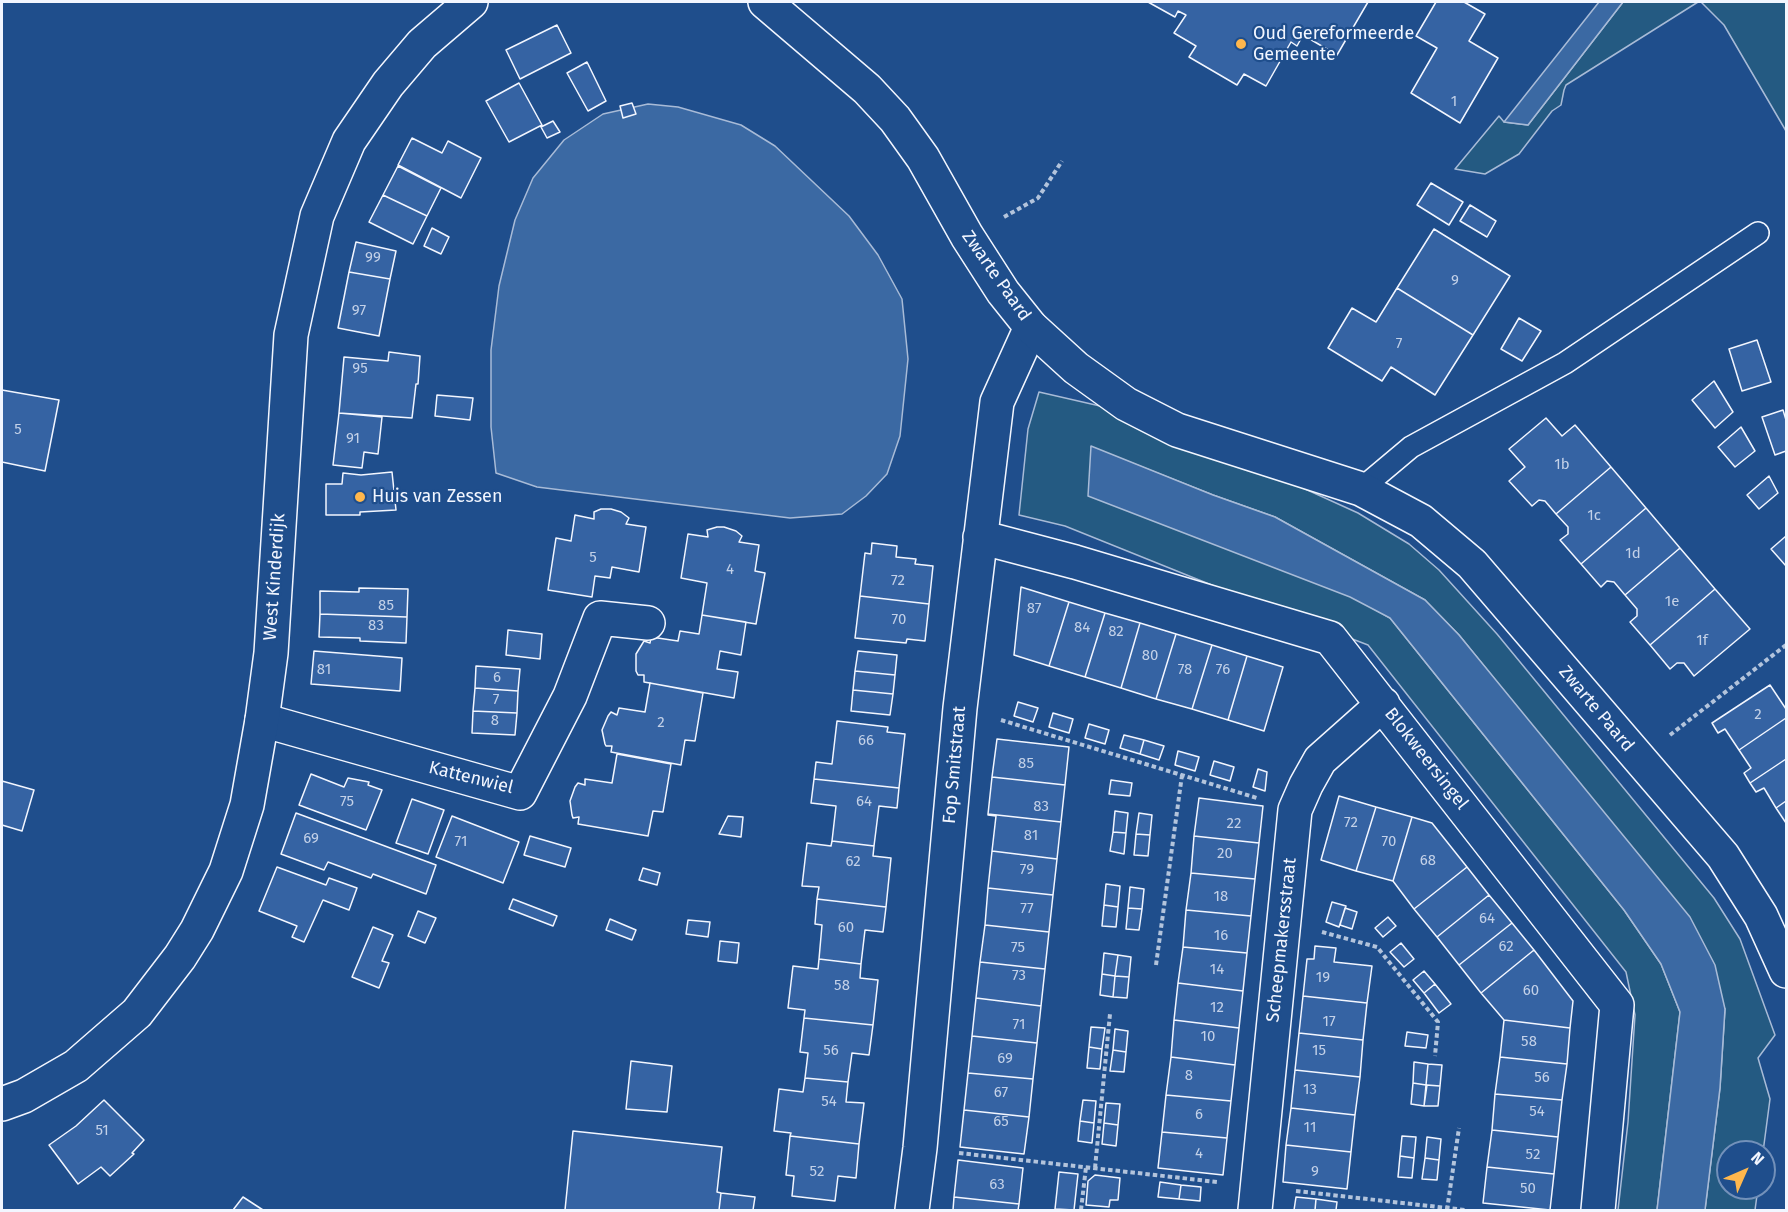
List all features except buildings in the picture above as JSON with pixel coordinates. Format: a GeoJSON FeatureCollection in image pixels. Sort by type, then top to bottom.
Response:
{"type":"FeatureCollection","features":[{"type":"Feature","properties":{"kind":"street","name":"West Kinderdijk"},"geometry":{"type":"LineString","coordinates":[[2,1104],[24,1096],[76,1066],[137,1012],[180,957],[197,930],[226,872],[247,805],[271,653],[291,335],[317,216],[349,141],[388,84],[422,44],[471,2]]}},
{"type":"Feature","properties":{"kind":"street","name":"Zwarte Paard"},"geometry":{"type":"LineString","coordinates":[[765,2],[867,89],[895,119],[923,158],[967,236],[997,283],[1031,327],[1076,369],[1126,404],[1177,430],[1361,489],[1421,521],[1472,564],[1723,856],[1761,916],[1786,971]]}},
{"type":"Feature","properties":{"kind":"street","name":"Fop Smitstraat"},"geometry":{"type":"LineString","coordinates":[[912,1210],[920,1148],[960,708],[997,402],[1031,327]]}},
{"type":"Feature","properties":{"kind":"street","name":"Blokweersingel"},"geometry":{"type":"LineString","coordinates":[[980,537],[1075,562],[1330,638],[1617,1005],[1598,1210]]}},
{"type":"Feature","properties":{"kind":"street","name":"Kattenwiel"},"geometry":{"type":"LineString","coordinates":[[261,720],[520,793],[570,696],[600,618],[648,623]]}},
{"type":"Feature","properties":{"kind":"street","name":"Scheepmakersstraat"},"geometry":{"type":"LineString","coordinates":[[1256,1199],[1295,810],[1320,760],[1383,704]]}},
{"type":"Feature","properties":{"kind":"lane"},"geometry":{"type":"LineString","coordinates":[[1361,489],[1411,447],[1565,363],[1758,233]]}},
{"type":"Feature","properties":{"kind":"path"},"geometry":{"type":"LineString","coordinates":[[999,219],[1038,198],[1062,161]]}},
{"type":"Feature","properties":{"kind":"path"},"geometry":{"type":"LineString","coordinates":[[1639,759],[1786,645]]}},
{"type":"Feature","properties":{"kind":"path"},"geometry":{"type":"LineString","coordinates":[[960,708],[1295,810]]}},
{"type":"Feature","properties":{"kind":"path"},"geometry":{"type":"LineString","coordinates":[[1156,965],[1182,775]]}},
{"type":"Feature","properties":{"kind":"path"},"geometry":{"type":"LineString","coordinates":[[1283,922],[1377,946],[1438,1022],[1435,1056]]}},
{"type":"Feature","properties":{"kind":"path"},"geometry":{"type":"LineString","coordinates":[[1095,1168],[1110,1014]]}},
{"type":"Feature","properties":{"kind":"path"},"geometry":{"type":"LineString","coordinates":[[1447,1210],[1459,1128]]}},
{"type":"Feature","properties":{"kind":"path"},"geometry":{"type":"LineString","coordinates":[[920,1148],[1095,1168],[1256,1199],[1465,1210]]}},
{"type":"Feature","properties":{"kind":"path"},"geometry":{"type":"LineString","coordinates":[[1081,1210],[1086,1167]]}},
{"type":"Feature","properties":{"kind":"shaded area"},"geometry":{"type":"Polygon","coordinates":[[[1599,2],[1623,2],[1528,125],[1504,122],[1599,2]]]}},
{"type":"Feature","properties":{"kind":"shaded area"},"geometry":{"type":"Polygon","coordinates":[[[1623,2],[1698,2],[1566,85],[1561,105],[1552,111],[1519,154],[1485,174],[1455,169],[1499,116],[1504,122],[1528,125],[1623,2]]]}},
{"type":"Feature","properties":{"kind":"shaded area"},"geometry":{"type":"Polygon","coordinates":[[[1701,2],[1786,2],[1786,131],[1724,25],[1701,2]]]}},
{"type":"Feature","properties":{"kind":"shaded area"},"geometry":{"type":"Polygon","coordinates":[[[648,104],[678,107],[741,125],[775,146],[849,216],[878,255],[902,299],[908,359],[900,436],[887,474],[866,496],[842,514],[790,518],[537,487],[496,473],[491,427],[491,350],[499,286],[515,220],[533,178],[564,140],[603,114],[648,104]]]}},
{"type":"Feature","properties":{"kind":"shaded area"},"geometry":{"type":"Polygon","coordinates":[[[1039,392],[1100,406],[1226,453],[1358,513],[1409,544],[1439,570],[1497,634],[1714,898],[1740,939],[1775,1035],[1758,1058],[1770,1099],[1765,1140],[1716,1140],[1716,1200],[1756,1200],[1755,1210],[1705,1210],[1720,1088],[1725,1009],[1567,769],[1459,635],[1425,600],[1275,517],[1091,447],[1390,618],[1624,910],[1661,964],[1680,1012],[1657,1210],[1618,1210],[1628,1122],[1635,1015],[1626,972],[1368,645],[1065,526],[1019,515],[1028,429],[1039,392]]]}},
{"type":"Feature","properties":{"kind":"shaded area"},"geometry":{"type":"Polygon","coordinates":[[[1091,446],[1275,517],[1425,600],[1459,635],[1690,917],[1715,965],[1725,1009],[1720,1088],[1705,1210],[1657,1210],[1680,1012],[1661,964],[1624,910],[1390,618],[1350,597],[1088,496],[1091,446]]]}},
{"type":"Feature","properties":{"kind":"place","name":"Oud Gereformeerde Gemeente"},"geometry":{"type":"Point","coordinates":[1241,44]}},
{"type":"Feature","properties":{"kind":"place","name":"Huis van Zessen"},"geometry":{"type":"Point","coordinates":[360,497]}}]}
